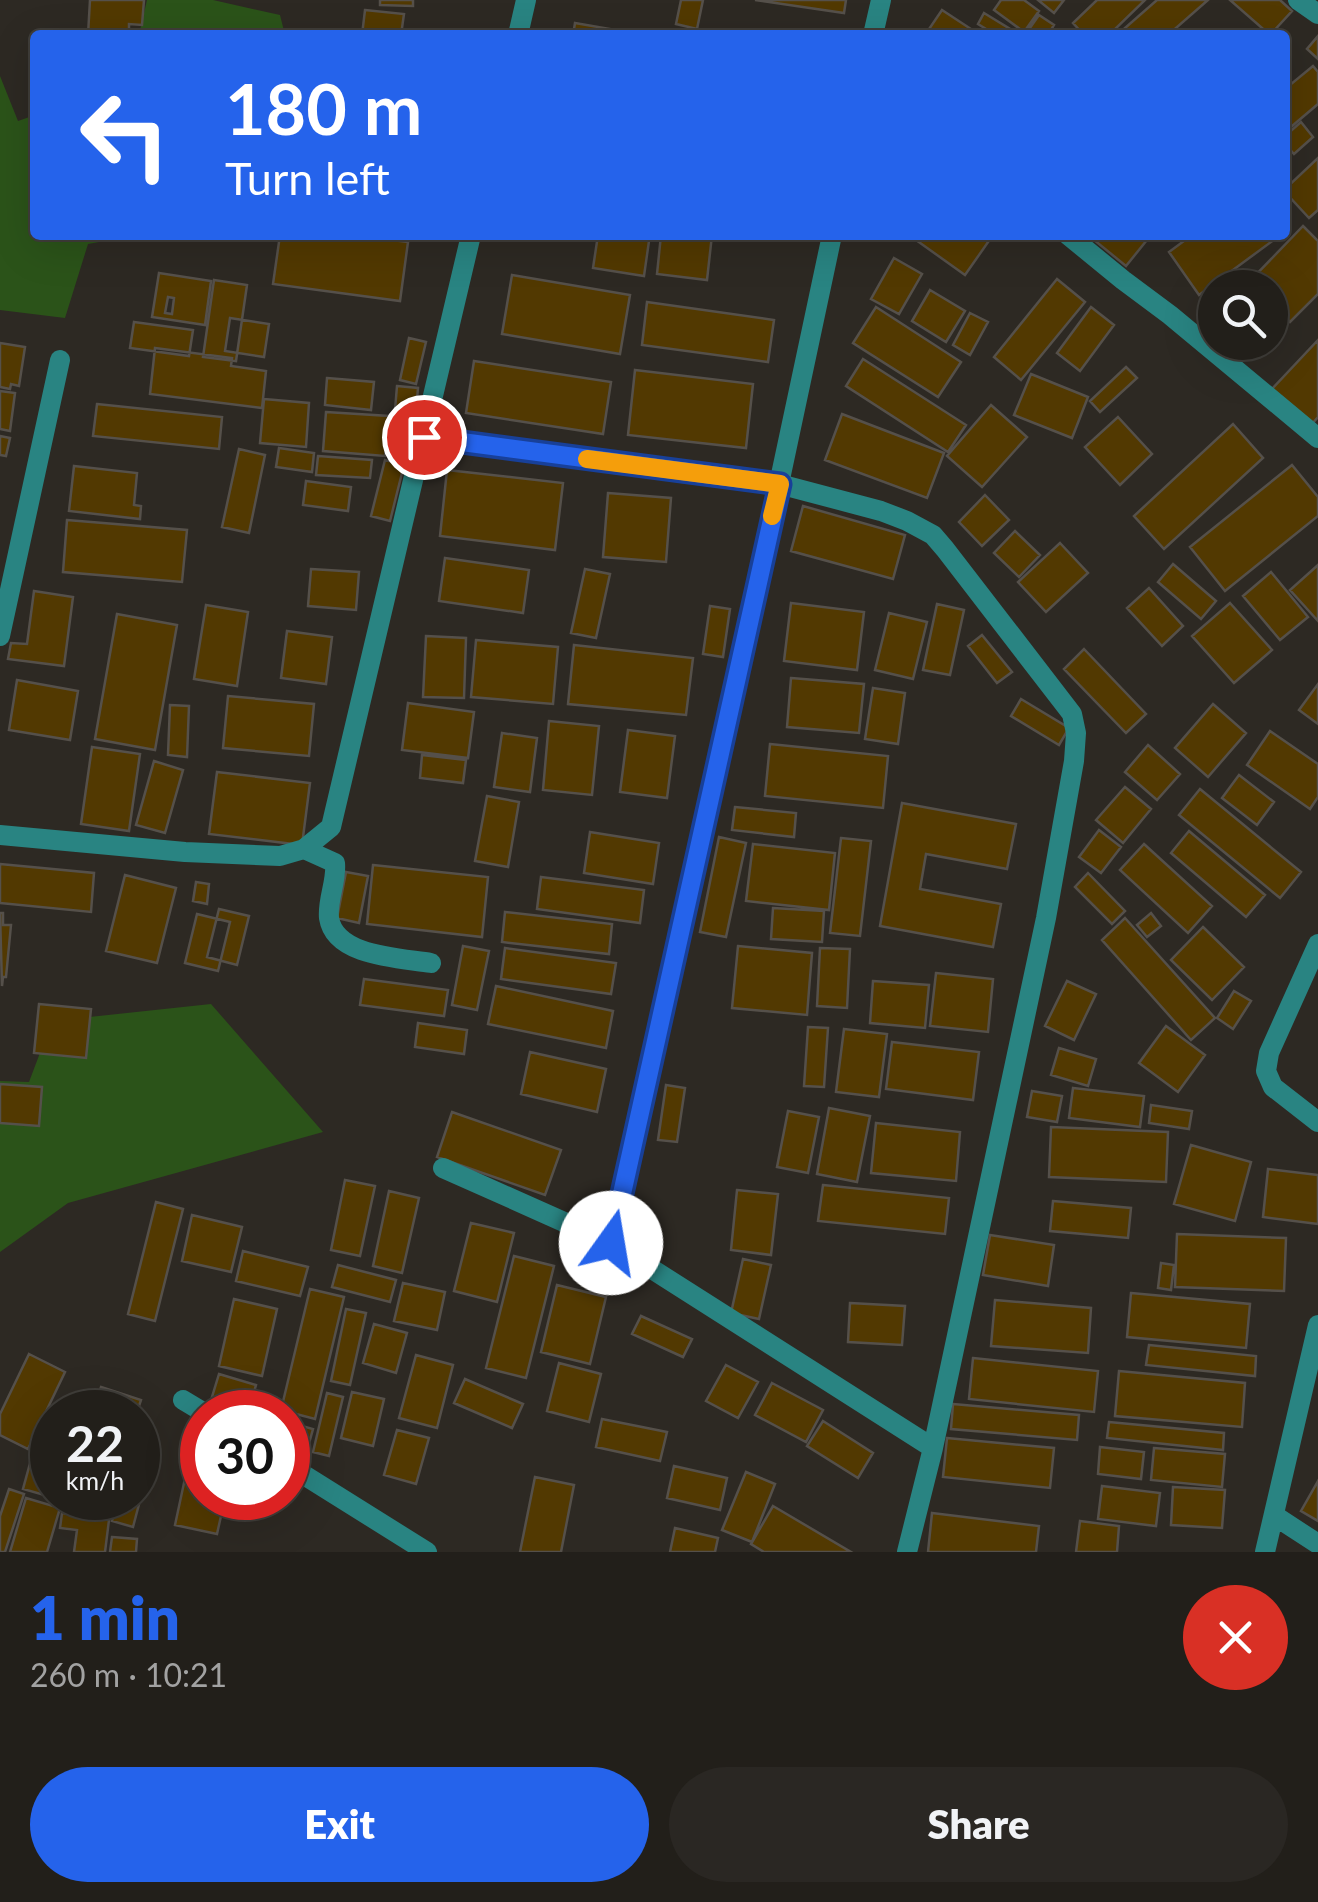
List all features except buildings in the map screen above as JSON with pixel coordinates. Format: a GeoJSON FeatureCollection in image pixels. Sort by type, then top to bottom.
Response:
{"type":"FeatureCollection","features":[{"type":"Feature","properties":{"kind":"street"},"geometry":{"type":"LineString","coordinates":[[519,30],[526,0]]}},
{"type":"Feature","properties":{"kind":"street"},"geometry":{"type":"LineString","coordinates":[[875,30],[881,0]]}},
{"type":"Feature","properties":{"kind":"street"},"geometry":{"type":"LineString","coordinates":[[1298,0],[1318,14]]}},
{"type":"Feature","properties":{"kind":"street"},"geometry":{"type":"LineString","coordinates":[[0,835],[280,856],[304,849],[331,827],[471,240]]}},
{"type":"Feature","properties":{"kind":"street"},"geometry":{"type":"LineString","coordinates":[[611,1243],[831,240]]}},
{"type":"Feature","properties":{"kind":"street"},"geometry":{"type":"LineString","coordinates":[[1074,240],[1318,438]]}},
{"type":"Feature","properties":{"kind":"street"},"geometry":{"type":"LineString","coordinates":[[0,636],[60,360]]}},
{"type":"Feature","properties":{"kind":"street"},"geometry":{"type":"LineString","coordinates":[[424,437],[780,484],[881,511],[920,527],[932,535],[979,591],[1072,714],[1076,725],[1074,761],[1046,918],[933,1448],[907,1552]]}},
{"type":"Feature","properties":{"kind":"street"},"geometry":{"type":"LineString","coordinates":[[304,849],[335,862],[328,914],[342,940],[354,949],[432,964]]}},
{"type":"Feature","properties":{"kind":"street"},"geometry":{"type":"LineString","coordinates":[[1318,944],[1269,1052],[1266,1072],[1273,1088],[1318,1122]]}},
{"type":"Feature","properties":{"kind":"street"},"geometry":{"type":"LineString","coordinates":[[443,1168],[611,1243],[933,1448]]}},
{"type":"Feature","properties":{"kind":"street"},"geometry":{"type":"LineString","coordinates":[[1264,1552],[1318,1325]]}},
{"type":"Feature","properties":{"kind":"street"},"geometry":{"type":"LineString","coordinates":[[310,1479],[427,1552]]}},
{"type":"Feature","properties":{"kind":"street"},"geometry":{"type":"LineString","coordinates":[[1274,1516],[1318,1544]]}},
{"type":"Feature","properties":{"kind":"green space"},"geometry":{"type":"Polygon","coordinates":[[[147,0],[213,0],[280,15],[284,30],[140,30],[147,0]]]}},
{"type":"Feature","properties":{"kind":"green space"},"geometry":{"type":"Polygon","coordinates":[[[0,76],[18,121],[30,117],[30,240],[110,240],[88,244],[65,318],[0,310],[0,76]]]}},
{"type":"Feature","properties":{"kind":"green space"},"geometry":{"type":"Polygon","coordinates":[[[211,1004],[323,1132],[68,1203],[0,1252],[0,1081],[29,1082],[52,1021],[211,1004]]]}},
{"type":"Feature","properties":{"kind":"slow traffic"},"geometry":{"type":"LineString","coordinates":[[587,459],[780,484],[772,516]]}},
{"type":"Feature","properties":{"kind":"route"},"geometry":{"type":"LineString","coordinates":[[424,437],[780,484],[611,1243]]}}]}
